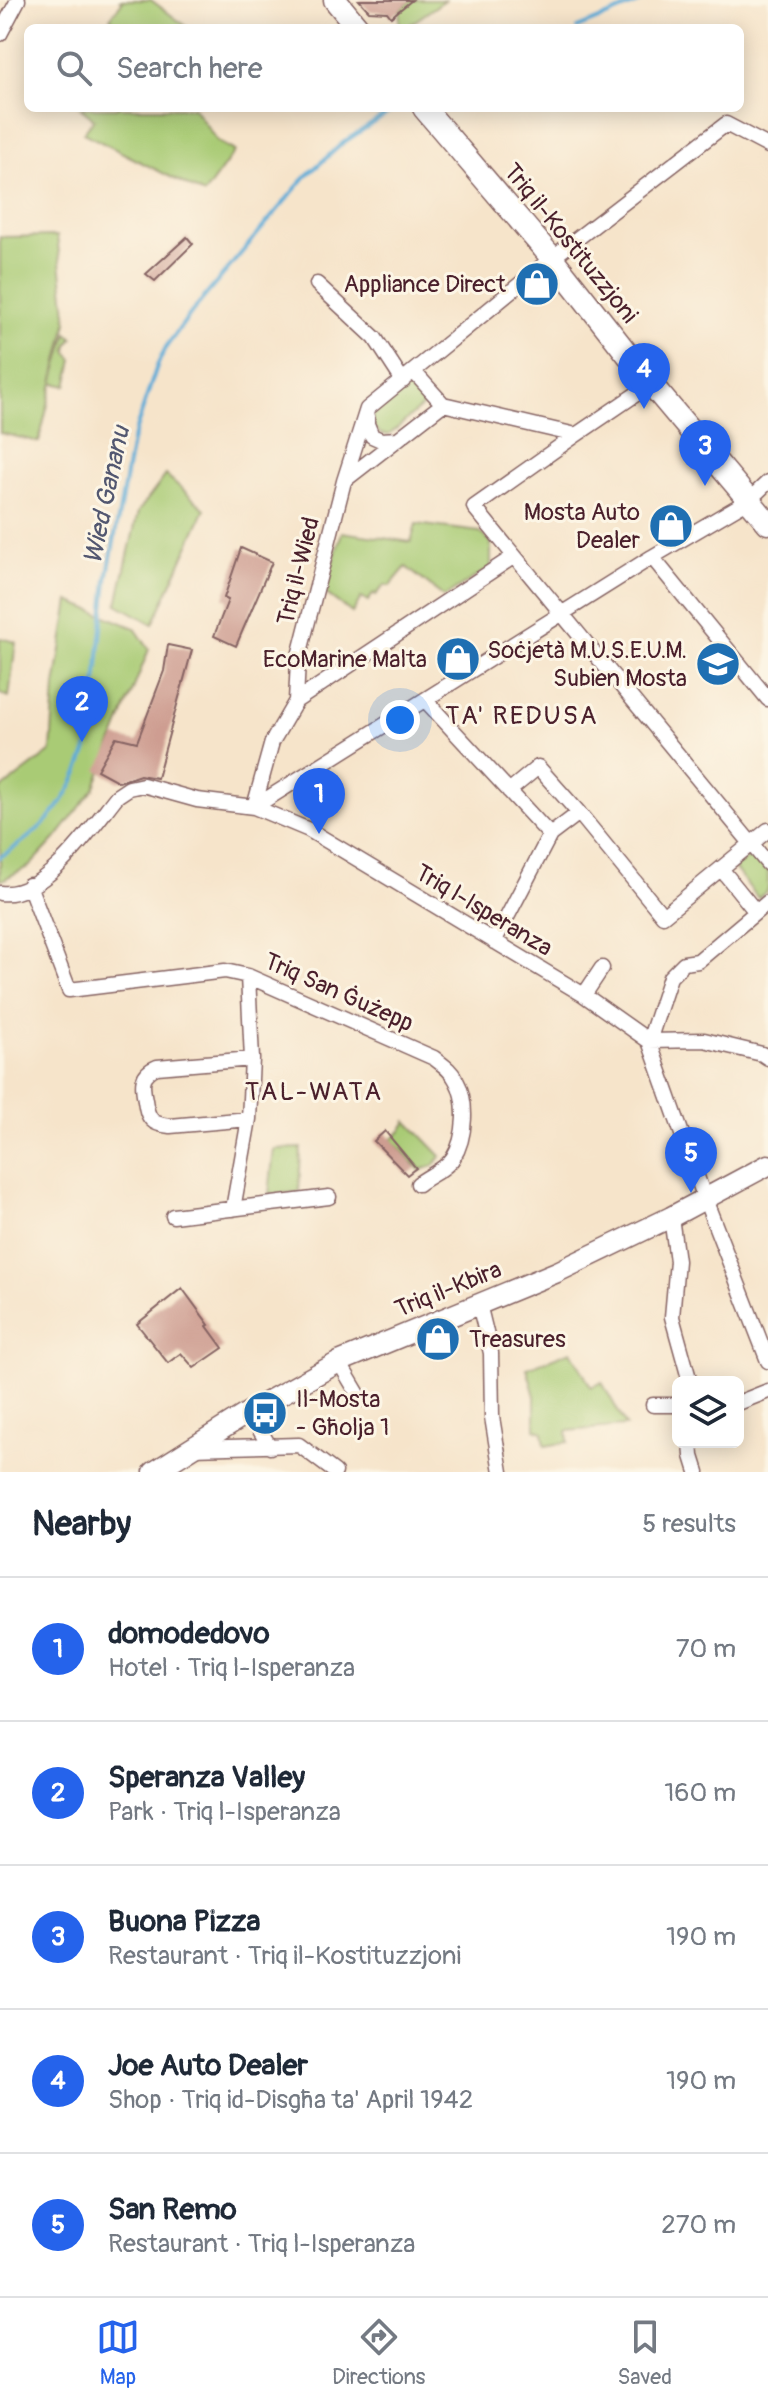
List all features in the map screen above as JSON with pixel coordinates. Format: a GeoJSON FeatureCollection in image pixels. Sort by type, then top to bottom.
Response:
{"type":"FeatureCollection","features":[{"type":"Feature","properties":{"kind":"main road"},"geometry":{"type":"LineString","coordinates":[[335,0],[355,24]]}},
{"type":"Feature","properties":{"kind":"main road","name":"Triq il-Kostituzzjoni"},"geometry":{"type":"LineString","coordinates":[[427,112],[552,258],[651,384],[768,523]]}},
{"type":"Feature","properties":{"kind":"main road","name":"Triq il-Kbira"},"geometry":{"type":"LineString","coordinates":[[154,1472],[249,1412],[339,1362],[557,1272],[671,1217],[768,1165]]}},
{"type":"Feature","properties":{"kind":"street"},"geometry":{"type":"LineString","coordinates":[[2,24],[18,0]]}},
{"type":"Feature","properties":{"kind":"street"},"geometry":{"type":"LineString","coordinates":[[398,439],[381,440],[372,436],[367,424],[367,409],[552,258],[726,124],[768,146]]}},
{"type":"Feature","properties":{"kind":"street"},"geometry":{"type":"LineString","coordinates":[[317,284],[375,338],[408,376],[443,404],[576,435]]}},
{"type":"Feature","properties":{"kind":"street"},"geometry":{"type":"LineString","coordinates":[[651,384],[474,507],[768,864]]}},
{"type":"Feature","properties":{"kind":"street"},"geometry":{"type":"LineString","coordinates":[[344,481],[443,404]]}},
{"type":"Feature","properties":{"kind":"street","name":"Triq il-Wied"},"geometry":{"type":"LineString","coordinates":[[254,807],[272,742],[296,701],[298,660],[344,481],[367,409]]}},
{"type":"Feature","properties":{"kind":"street"},"geometry":{"type":"LineString","coordinates":[[254,807],[652,557],[749,500],[768,482]]}},
{"type":"Feature","properties":{"kind":"street"},"geometry":{"type":"LineString","coordinates":[[296,701],[513,557]]}},
{"type":"Feature","properties":{"kind":"street"},"geometry":{"type":"LineString","coordinates":[[652,557],[768,699]]}},
{"type":"Feature","properties":{"kind":"street"},"geometry":{"type":"LineString","coordinates":[[426,701],[550,835]]}},
{"type":"Feature","properties":{"kind":"street"},"geometry":{"type":"LineString","coordinates":[[509,791],[538,767],[663,916],[768,830]]}},
{"type":"Feature","properties":{"kind":"street","name":"Triq l-Isperanza"},"geometry":{"type":"LineString","coordinates":[[0,893],[16,892],[60,867],[117,796],[129,788],[143,785],[197,800],[254,807],[322,837],[584,995],[649,1041]]}},
{"type":"Feature","properties":{"kind":"street"},"geometry":{"type":"LineString","coordinates":[[494,942],[550,835],[579,813]]}},
{"type":"Feature","properties":{"kind":"street"},"geometry":{"type":"LineString","coordinates":[[722,870],[756,912]]}},
{"type":"Feature","properties":{"kind":"street","name":"Triq San Ġużepp"},"geometry":{"type":"LineString","coordinates":[[29,885],[69,990],[225,971],[248,976],[434,1058],[458,1082],[463,1103],[463,1124],[460,1143],[451,1161],[418,1184]]}},
{"type":"Feature","properties":{"kind":"street"},"geometry":{"type":"LineString","coordinates":[[768,902],[698,961],[684,963],[670,977],[649,1041],[705,1199],[768,1361]]}},
{"type":"Feature","properties":{"kind":"street"},"geometry":{"type":"LineString","coordinates":[[584,995],[602,968]]}},
{"type":"Feature","properties":{"kind":"street"},"geometry":{"type":"LineString","coordinates":[[233,1209],[249,1119],[252,1059],[248,976]]}},
{"type":"Feature","properties":{"kind":"street"},"geometry":{"type":"LineString","coordinates":[[649,1041],[704,1040],[766,1051]]}},
{"type":"Feature","properties":{"kind":"street"},"geometry":{"type":"LineString","coordinates":[[249,1119],[159,1125],[151,1119],[147,1110],[143,1078],[149,1070],[157,1067],[252,1059]]}},
{"type":"Feature","properties":{"kind":"street"},"geometry":{"type":"LineString","coordinates":[[173,1216],[329,1197]]}},
{"type":"Feature","properties":{"kind":"street"},"geometry":{"type":"LineString","coordinates":[[671,1217],[677,1261],[672,1317],[688,1376]]}},
{"type":"Feature","properties":{"kind":"street"},"geometry":{"type":"LineString","coordinates":[[479,1304],[491,1353],[492,1417],[501,1472]]}},
{"type":"Feature","properties":{"kind":"street"},"geometry":{"type":"LineString","coordinates":[[339,1362],[361,1399]]}},
{"type":"Feature","properties":{"kind":"street"},"geometry":{"type":"LineString","coordinates":[[744,1401],[768,1391]]}},
{"type":"Feature","properties":{"kind":"street"},"geometry":{"type":"LineString","coordinates":[[653,1405],[672,1405]]}},
{"type":"Feature","properties":{"kind":"street"},"geometry":{"type":"LineString","coordinates":[[249,1412],[270,1447]]}},
{"type":"Feature","properties":{"kind":"street"},"geometry":{"type":"LineString","coordinates":[[189,1448],[299,1445],[335,1472]]}},
{"type":"Feature","properties":{"kind":"street"},"geometry":{"type":"LineString","coordinates":[[681,1472],[691,1449]]}},
{"type":"Feature","properties":{"kind":"street"},"geometry":{"type":"LineString","coordinates":[[691,1449],[697,1472]]}},
{"type":"Feature","properties":{"kind":"green space"},"geometry":{"type":"Polygon","coordinates":[[[120,0],[151,0],[183,24],[118,24],[110,18],[122,2],[120,0]]]}},
{"type":"Feature","properties":{"kind":"green space"},"geometry":{"type":"Polygon","coordinates":[[[412,0],[445,0],[411,24],[399,24],[400,10],[412,0]]]}},
{"type":"Feature","properties":{"kind":"green space"},"geometry":{"type":"Polygon","coordinates":[[[85,112],[197,112],[218,142],[235,151],[204,194],[83,133],[94,119],[85,112]]]}},
{"type":"Feature","properties":{"kind":"green space"},"geometry":{"type":"Polygon","coordinates":[[[57,236],[67,322],[39,442],[0,433],[0,237],[57,236]]]}},
{"type":"Feature","properties":{"kind":"green space"},"geometry":{"type":"Polygon","coordinates":[[[67,333],[73,338],[67,351],[73,360],[67,386],[53,383],[67,333]]]}},
{"type":"Feature","properties":{"kind":"green space"},"geometry":{"type":"Polygon","coordinates":[[[405,387],[415,389],[426,403],[389,435],[381,434],[373,426],[373,415],[405,387]]]}},
{"type":"Feature","properties":{"kind":"green space"},"geometry":{"type":"Polygon","coordinates":[[[166,475],[205,509],[153,624],[117,604],[138,512],[166,475]]]}},
{"type":"Feature","properties":{"kind":"green space"},"geometry":{"type":"Polygon","coordinates":[[[416,524],[480,532],[491,542],[491,567],[444,597],[406,567],[390,586],[385,585],[368,601],[361,598],[352,613],[324,592],[342,532],[411,542],[416,524]]]}},
{"type":"Feature","properties":{"kind":"green space"},"geometry":{"type":"Polygon","coordinates":[[[69,601],[135,628],[149,649],[94,789],[30,866],[0,881],[0,790],[51,751],[55,686],[69,601]]]}},
{"type":"Feature","properties":{"kind":"green space"},"geometry":{"type":"Polygon","coordinates":[[[0,638],[16,642],[9,697],[0,694],[0,638]]]}},
{"type":"Feature","properties":{"kind":"green space"},"geometry":{"type":"Polygon","coordinates":[[[755,852],[768,868],[768,890],[758,898],[734,868],[755,852]]]}},
{"type":"Feature","properties":{"kind":"green space"},"geometry":{"type":"Polygon","coordinates":[[[407,1121],[441,1156],[434,1166],[420,1170],[391,1140],[407,1121]]]}},
{"type":"Feature","properties":{"kind":"green space"},"geometry":{"type":"Polygon","coordinates":[[[301,1148],[299,1192],[269,1194],[274,1149],[301,1148]]]}},
{"type":"Feature","properties":{"kind":"green space"},"geometry":{"type":"Polygon","coordinates":[[[571,1351],[591,1387],[602,1382],[626,1426],[567,1431],[568,1442],[545,1446],[543,1432],[535,1429],[535,1396],[527,1368],[571,1351]]]}},
{"type":"Feature","properties":{"kind":"building"},"geometry":{"type":"Polygon","coordinates":[[[359,0],[412,0],[391,17],[387,12],[369,11],[359,0]]]}},
{"type":"Feature","properties":{"kind":"building"},"geometry":{"type":"Polygon","coordinates":[[[187,237],[193,244],[155,281],[146,274],[187,237]]]}},
{"type":"Feature","properties":{"kind":"building"},"geometry":{"type":"Polygon","coordinates":[[[241,548],[272,562],[236,646],[214,636],[228,600],[224,598],[241,548]]]}},
{"type":"Feature","properties":{"kind":"building"},"geometry":{"type":"Polygon","coordinates":[[[168,645],[192,650],[157,778],[140,775],[119,782],[97,770],[116,737],[137,742],[164,671],[168,645]]]}},
{"type":"Feature","properties":{"kind":"building"},"geometry":{"type":"Polygon","coordinates":[[[385,1131],[416,1168],[407,1175],[374,1141],[385,1131]]]}},
{"type":"Feature","properties":{"kind":"building"},"geometry":{"type":"Polygon","coordinates":[[[182,1288],[223,1348],[194,1368],[181,1353],[168,1363],[137,1324],[182,1288]]]}},
{"type":"Feature","properties":{"kind":"waterway","name":"Wied Gananu"},"geometry":{"type":"LineString","coordinates":[[587,24],[646,0]]}},
{"type":"Feature","properties":{"kind":"waterway","name":"Wied Gananu"},"geometry":{"type":"LineString","coordinates":[[0,857],[33,833],[58,808],[76,778],[90,740],[107,580],[132,441],[166,347],[306,176],[344,142],[390,112]]}},
{"type":"Feature","properties":{"kind":"place","name":"Appliance Direct"},"geometry":{"type":"Point","coordinates":[537,284]}},
{"type":"Feature","properties":{"kind":"place","name":"Joe Auto Dealer"},"geometry":{"type":"Point","coordinates":[644,409]}},
{"type":"Feature","properties":{"kind":"place","name":"Buona Pizza"},"geometry":{"type":"Point","coordinates":[705,486]}},
{"type":"Feature","properties":{"kind":"place","name":"Mosta Auto Dealer"},"geometry":{"type":"Point","coordinates":[671,526]}},
{"type":"Feature","properties":{"kind":"place","name":"EcoMarine Malta"},"geometry":{"type":"Point","coordinates":[458,659]}},
{"type":"Feature","properties":{"kind":"place","name":"Soċjetà M.U.S.E.U.M. Subien Mosta"},"geometry":{"type":"Point","coordinates":[718,664]}},
{"type":"Feature","properties":{"kind":"place","name":"Speranza Valley"},"geometry":{"type":"Point","coordinates":[82,742]}},
{"type":"Feature","properties":{"kind":"place","name":"domodedovo"},"geometry":{"type":"Point","coordinates":[319,834]}},
{"type":"Feature","properties":{"kind":"place","name":"San Remo"},"geometry":{"type":"Point","coordinates":[691,1193]}},
{"type":"Feature","properties":{"kind":"place","name":"Treasures"},"geometry":{"type":"Point","coordinates":[438,1339]}},
{"type":"Feature","properties":{"kind":"place","name":"Il-Mosta - Għolja 1"},"geometry":{"type":"Point","coordinates":[265,1413]}},
{"type":"Feature","properties":{"kind":"district","name":"TA' REDUSA"},"geometry":{"type":"Point","coordinates":[522,715]}},
{"type":"Feature","properties":{"kind":"district","name":"TAL-WATA"},"geometry":{"type":"Point","coordinates":[314,1091]}}]}
